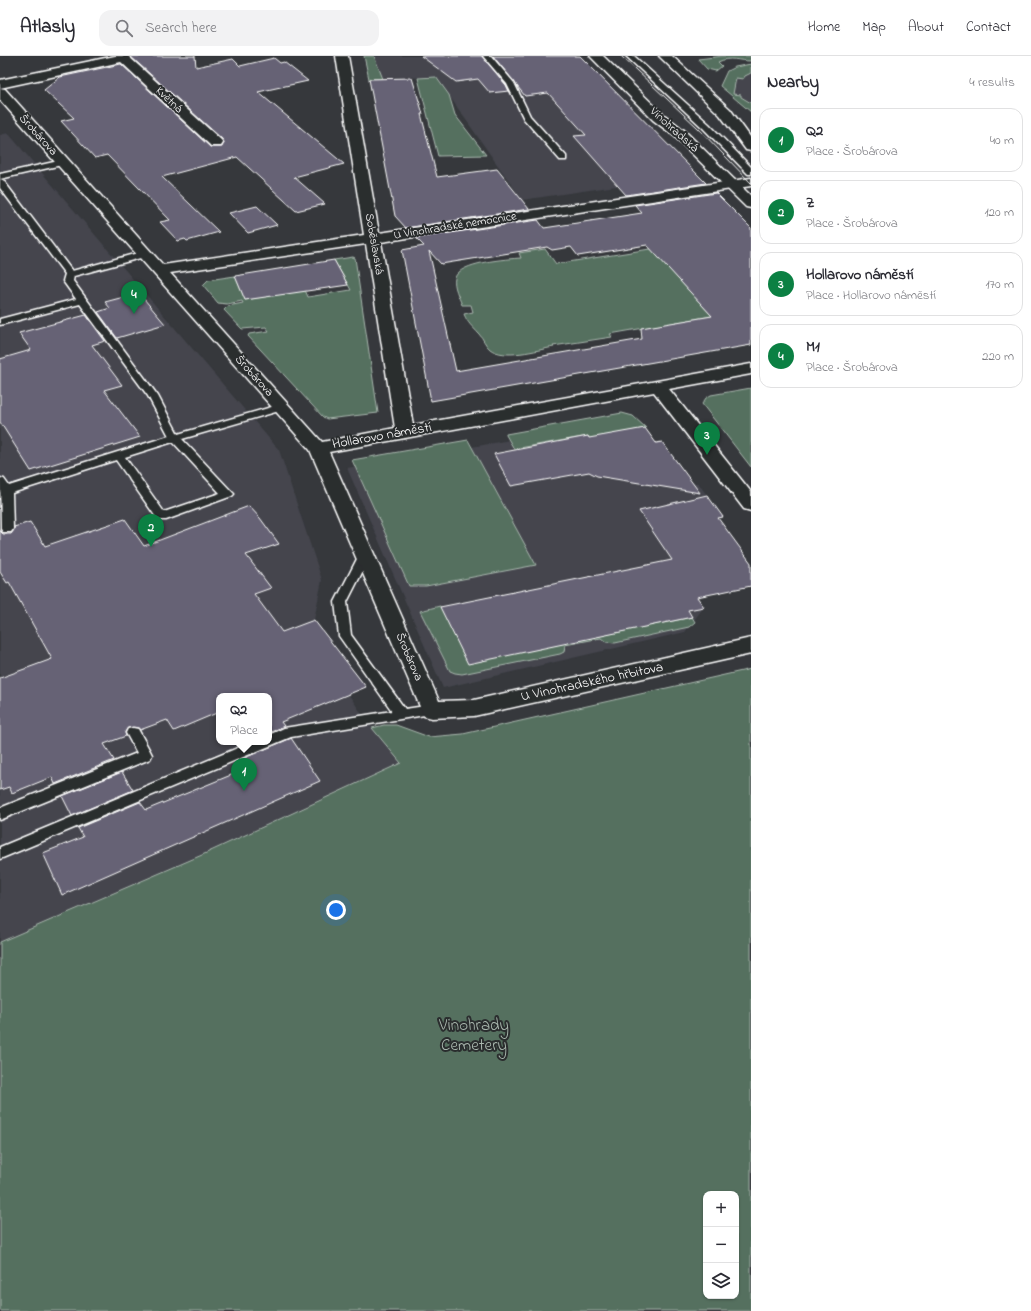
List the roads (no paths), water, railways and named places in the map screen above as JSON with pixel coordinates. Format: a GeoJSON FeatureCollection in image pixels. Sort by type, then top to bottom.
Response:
{"type":"FeatureCollection","features":[{"type":"Feature","properties":{"kind":"street","name":"Soběslavská"},"geometry":{"type":"LineString","coordinates":[[342,56],[405,432]]}},
{"type":"Feature","properties":{"kind":"street","name":"Vinohradská"},"geometry":{"type":"LineString","coordinates":[[596,56],[751,204]]}},
{"type":"Feature","properties":{"kind":"street"},"geometry":{"type":"LineString","coordinates":[[665,56],[725,112],[751,147]]}},
{"type":"Feature","properties":{"kind":"street"},"geometry":{"type":"LineString","coordinates":[[0,84],[122,57]]}},
{"type":"Feature","properties":{"kind":"street","name":"Květná"},"geometry":{"type":"LineString","coordinates":[[122,57],[216,143]]}},
{"type":"Feature","properties":{"kind":"street","name":"Šrobárova"},"geometry":{"type":"LineString","coordinates":[[0,92],[318,448],[432,710]]}},
{"type":"Feature","properties":{"kind":"street","name":"U Vinohradské nemocnice"},"geometry":{"type":"LineString","coordinates":[[160,270],[751,182]]}},
{"type":"Feature","properties":{"kind":"street","name":"Hollarovo náměstí"},"geometry":{"type":"LineString","coordinates":[[318,448],[751,369]]}},
{"type":"Feature","properties":{"kind":"street"},"geometry":{"type":"LineString","coordinates":[[658,386],[751,505]]}},
{"type":"Feature","properties":{"kind":"street","name":"U Vinohradského hřbitova"},"geometry":{"type":"LineString","coordinates":[[432,710],[474,708],[751,646]]}},
{"type":"Feature","properties":{"kind":"lane"},"geometry":{"type":"LineString","coordinates":[[487,56],[510,83],[527,117],[563,158]]}},
{"type":"Feature","properties":{"kind":"lane"},"geometry":{"type":"LineString","coordinates":[[630,56],[706,126],[751,172]]}},
{"type":"Feature","properties":{"kind":"lane"},"geometry":{"type":"LineString","coordinates":[[0,177],[63,162]]}},
{"type":"Feature","properties":{"kind":"lane"},"geometry":{"type":"LineString","coordinates":[[0,182],[70,274]]}},
{"type":"Feature","properties":{"kind":"lane"},"geometry":{"type":"LineString","coordinates":[[70,274],[145,254]]}},
{"type":"Feature","properties":{"kind":"lane"},"geometry":{"type":"LineString","coordinates":[[70,274],[68,281],[153,396],[173,435],[228,494],[162,517],[118,456]]}},
{"type":"Feature","properties":{"kind":"lane"},"geometry":{"type":"LineString","coordinates":[[0,322],[82,300]]}},
{"type":"Feature","properties":{"kind":"lane"},"geometry":{"type":"LineString","coordinates":[[173,435],[209,436],[282,408]]}},
{"type":"Feature","properties":{"kind":"lane"},"geometry":{"type":"LineString","coordinates":[[7,529],[2,489],[118,456],[173,435],[282,408]]}},
{"type":"Feature","properties":{"kind":"lane"},"geometry":{"type":"LineString","coordinates":[[365,556],[341,602],[345,636],[402,715]]}},
{"type":"Feature","properties":{"kind":"lane"},"geometry":{"type":"LineString","coordinates":[[272,739],[289,732],[432,710]]}},
{"type":"Feature","properties":{"kind":"lane"},"geometry":{"type":"LineString","coordinates":[[0,814],[145,755],[133,733]]}},
{"type":"Feature","properties":{"kind":"lane"},"geometry":{"type":"LineString","coordinates":[[0,853],[258,745]]}},
{"type":"Feature","properties":{"kind":"tram line"},"geometry":{"type":"LineString","coordinates":[[621,56],[697,127],[751,183]]}},
{"type":"Feature","properties":{"kind":"place","name":"M1"},"geometry":{"type":"Point","coordinates":[134,314]}},
{"type":"Feature","properties":{"kind":"place","name":"Hollarovo náměstí"},"geometry":{"type":"Point","coordinates":[707,455]}},
{"type":"Feature","properties":{"kind":"place","name":"Z"},"geometry":{"type":"Point","coordinates":[151,547]}},
{"type":"Feature","properties":{"kind":"place","name":"Q2"},"geometry":{"type":"Point","coordinates":[244,791]}},
{"type":"Feature","properties":{"kind":"park label","name":"Vinohrady Cemetery"},"geometry":{"type":"Point","coordinates":[474,1035]}}]}
